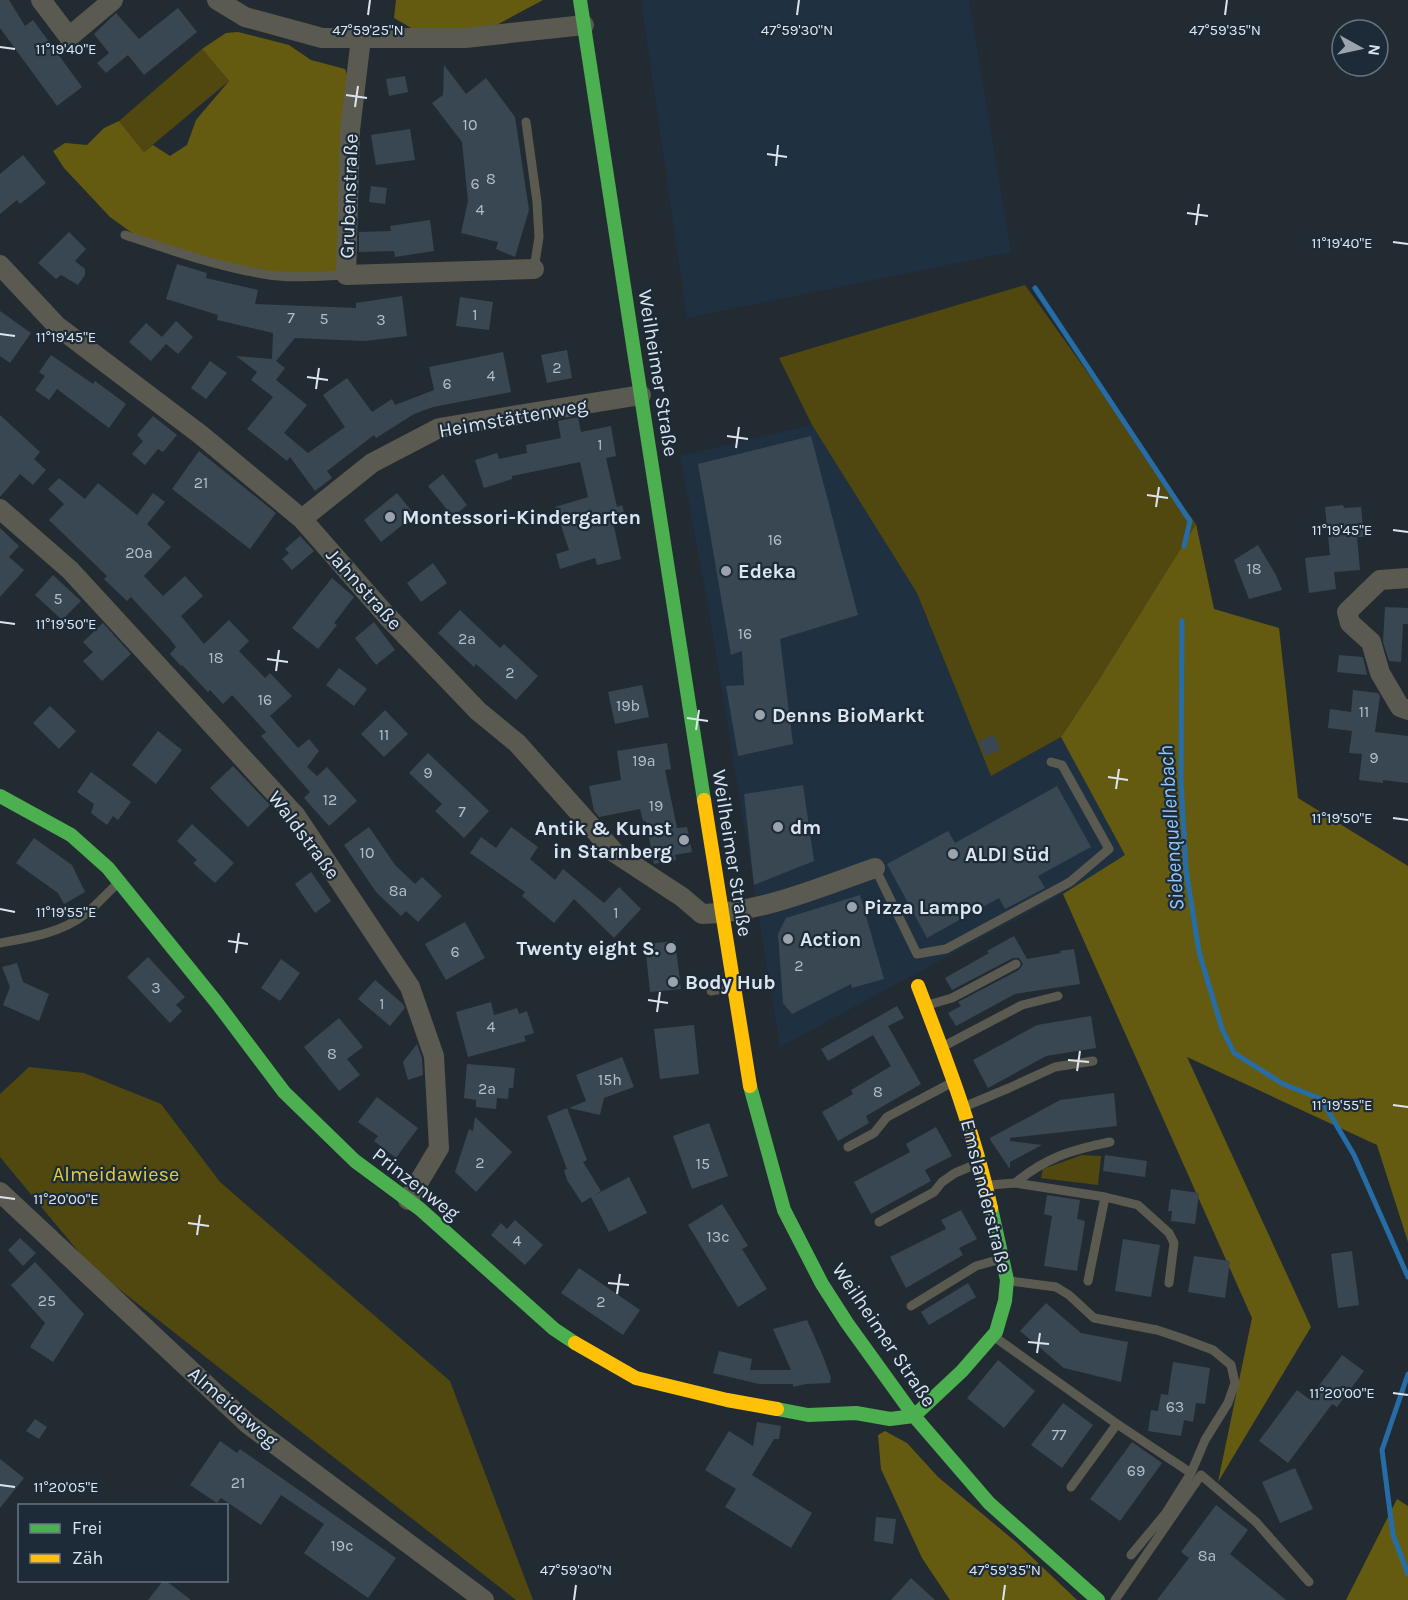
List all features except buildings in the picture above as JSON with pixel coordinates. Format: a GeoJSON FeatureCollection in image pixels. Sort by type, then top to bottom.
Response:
{"type":"FeatureCollection","features":[{"type":"Feature","properties":{"kind":"main road","name":"Weilheimer Straße"},"geometry":{"type":"LineString","coordinates":[[580,0],[629,326],[750,1088],[784,1210],[822,1284],[914,1416],[988,1503],[1098,1600]]}},
{"type":"Feature","properties":{"kind":"main road","name":"Prinzenweg"},"geometry":{"type":"LineString","coordinates":[[0,796],[71,835],[120,881],[284,1092],[355,1161],[408,1200],[554,1329],[636,1378],[727,1400],[808,1415],[856,1413],[890,1419],[914,1416]]}},
{"type":"Feature","properties":{"kind":"main road","name":"Emslanderstraße"},"geometry":{"type":"LineString","coordinates":[[914,1416],[962,1371],[992,1336],[1005,1301],[1007,1280],[981,1162],[942,1047],[918,986]]}},
{"type":"Feature","properties":{"kind":"street"},"geometry":{"type":"LineString","coordinates":[[41,0],[69,37],[113,0]]}},
{"type":"Feature","properties":{"kind":"street"},"geometry":{"type":"LineString","coordinates":[[217,0],[245,17],[322,38],[465,38],[584,25]]}},
{"type":"Feature","properties":{"kind":"street","name":"Grubenstraße"},"geometry":{"type":"LineString","coordinates":[[361,38],[350,130],[346,275],[534,269]]}},
{"type":"Feature","properties":{"kind":"street","name":"Jahnstraße"},"geometry":{"type":"LineString","coordinates":[[0,265],[57,326],[201,435],[303,519],[387,616],[478,711],[517,743],[615,853],[682,897],[702,914],[721,913]]}},
{"type":"Feature","properties":{"kind":"street","name":"Heimstättenweg"},"geometry":{"type":"LineString","coordinates":[[303,519],[372,463],[439,428],[641,395]]}},
{"type":"Feature","properties":{"kind":"street","name":"Waldstraße"},"geometry":{"type":"LineString","coordinates":[[0,509],[70,570],[296,816],[410,987],[434,1056],[439,1148],[408,1200]]}},
{"type":"Feature","properties":{"kind":"street"},"geometry":{"type":"LineString","coordinates":[[1408,578],[1380,580],[1347,612],[1350,623],[1371,642],[1380,673],[1400,707],[1408,710]]}},
{"type":"Feature","properties":{"kind":"street"},"geometry":{"type":"LineString","coordinates":[[721,913],[784,899],[875,868]]}},
{"type":"Feature","properties":{"kind":"street","name":"Almeidaweg"},"geometry":{"type":"LineString","coordinates":[[0,1192],[248,1424],[484,1600]]}},
{"type":"Feature","properties":{"kind":"lane"},"geometry":{"type":"LineString","coordinates":[[526,122],[537,202],[539,237],[534,269]]}},
{"type":"Feature","properties":{"kind":"lane"},"geometry":{"type":"LineString","coordinates":[[125,236],[216,264],[265,274],[346,275]]}},
{"type":"Feature","properties":{"kind":"lane"},"geometry":{"type":"LineString","coordinates":[[875,868],[917,954],[946,949],[1070,882],[1109,849],[1062,765],[1051,762]]}},
{"type":"Feature","properties":{"kind":"lane"},"geometry":{"type":"LineString","coordinates":[[0,943],[33,938],[69,924],[84,916],[120,881]]}},
{"type":"Feature","properties":{"kind":"lane"},"geometry":{"type":"LineString","coordinates":[[926,1006],[952,998],[1016,964]]}},
{"type":"Feature","properties":{"kind":"lane"},"geometry":{"type":"LineString","coordinates":[[711,991],[733,987]]}},
{"type":"Feature","properties":{"kind":"lane"},"geometry":{"type":"LineString","coordinates":[[942,1047],[1022,1005],[1058,996]]}},
{"type":"Feature","properties":{"kind":"lane"},"geometry":{"type":"LineString","coordinates":[[963,1106],[993,1096],[1055,1067],[1093,1061]]}},
{"type":"Feature","properties":{"kind":"lane"},"geometry":{"type":"LineString","coordinates":[[848,1147],[874,1133],[887,1117],[953,1082]]}},
{"type":"Feature","properties":{"kind":"lane"},"geometry":{"type":"LineString","coordinates":[[1015,1183],[1036,1166],[1063,1154],[1110,1142]]}},
{"type":"Feature","properties":{"kind":"lane"},"geometry":{"type":"LineString","coordinates":[[879,1222],[933,1192],[955,1173],[981,1162]]}},
{"type":"Feature","properties":{"kind":"lane"},"geometry":{"type":"LineString","coordinates":[[985,1185],[1015,1183],[1105,1197],[1138,1205],[1169,1233],[1174,1243],[1169,1283]]}},
{"type":"Feature","properties":{"kind":"lane"},"geometry":{"type":"LineString","coordinates":[[1089,1281],[1105,1197]]}},
{"type":"Feature","properties":{"kind":"lane"},"geometry":{"type":"LineString","coordinates":[[911,1306],[976,1266],[1003,1258]]}},
{"type":"Feature","properties":{"kind":"lane"},"geometry":{"type":"LineString","coordinates":[[1007,1280],[1056,1287],[1069,1295],[1094,1318],[1157,1330],[1181,1338],[1213,1350],[1231,1365],[1235,1383],[1228,1403],[1205,1440],[1191,1473],[1166,1513],[1131,1555]]}},
{"type":"Feature","properties":{"kind":"lane"},"geometry":{"type":"LineString","coordinates":[[992,1336],[1191,1473]]}},
{"type":"Feature","properties":{"kind":"lane"},"geometry":{"type":"LineString","coordinates":[[1071,1487],[1117,1424]]}},
{"type":"Feature","properties":{"kind":"lane"},"geometry":{"type":"LineString","coordinates":[[1115,1600],[1201,1474],[1256,1522],[1309,1582]]}},
{"type":"Feature","properties":{"kind":"shaded area"},"geometry":{"type":"Polygon","coordinates":[[[396,0],[543,0],[491,28],[413,29],[394,18],[396,0]]]}},
{"type":"Feature","properties":{"kind":"shaded area"},"geometry":{"type":"Polygon","coordinates":[[[641,0],[969,0],[1011,252],[687,318],[641,0]]]}},
{"type":"Feature","properties":{"kind":"shaded area"},"geometry":{"type":"Polygon","coordinates":[[[238,32],[289,45],[311,60],[345,69],[350,83],[340,269],[329,274],[263,272],[205,258],[135,235],[110,217],[64,168],[53,151],[65,143],[87,145],[104,128],[119,121],[144,152],[153,145],[170,156],[187,145],[196,120],[229,81],[202,49],[226,33],[238,32]]]}},
{"type":"Feature","properties":{"kind":"shaded area"},"geometry":{"type":"Polygon","coordinates":[[[812,425],[917,593],[991,776],[1061,737],[1125,855],[1063,894],[780,1047],[708,605],[680,456],[812,425]]]}},
{"type":"Feature","properties":{"kind":"shaded area"},"geometry":{"type":"Polygon","coordinates":[[[1196,524],[1214,609],[1279,628],[1298,798],[1408,866],[1408,1242],[1377,1145],[1187,1057],[1311,1327],[1218,1482],[1252,1318],[1063,894],[1125,855],[1061,737],[1196,524]]]}},
{"type":"Feature","properties":{"kind":"shaded area"},"geometry":{"type":"Polygon","coordinates":[[[885,1431],[907,1443],[938,1477],[1016,1542],[1077,1600],[950,1600],[922,1558],[881,1469],[878,1435],[885,1431]]]}},
{"type":"Feature","properties":{"kind":"shaded area"},"geometry":{"type":"Polygon","coordinates":[[[1397,1499],[1408,1506],[1408,1600],[1346,1600],[1397,1499]]]}},
{"type":"Feature","properties":{"kind":"green space"},"geometry":{"type":"Polygon","coordinates":[[[202,49],[229,81],[144,152],[119,121],[202,49]]]}},
{"type":"Feature","properties":{"kind":"green space"},"geometry":{"type":"Polygon","coordinates":[[[1025,285],[1196,524],[1061,737],[991,776],[917,593],[812,425],[779,358],[1025,285]]]}},
{"type":"Feature","properties":{"kind":"green space","name":"Almeidawiese"},"geometry":{"type":"Polygon","coordinates":[[[29,1067],[84,1073],[161,1104],[220,1182],[450,1381],[533,1600],[516,1600],[92,1268],[0,1157],[0,1094],[29,1067]]]}},
{"type":"Feature","properties":{"kind":"green space"},"geometry":{"type":"Polygon","coordinates":[[[1082,1155],[1101,1156],[1098,1185],[1041,1178],[1043,1169],[1082,1155]]]}},
{"type":"Feature","properties":{"kind":"waterway","name":"Siebenquellenbach"},"geometry":{"type":"LineString","coordinates":[[1035,288],[1190,521],[1184,546]]}},
{"type":"Feature","properties":{"kind":"waterway","name":"Siebenquellenbach"},"geometry":{"type":"LineString","coordinates":[[1182,621],[1181,781],[1186,870],[1199,952],[1222,1029],[1234,1053],[1283,1084],[1321,1099],[1354,1155],[1408,1277]]}},
{"type":"Feature","properties":{"kind":"waterway","name":"Siebenquellenbach"},"geometry":{"type":"LineString","coordinates":[[1408,1374],[1382,1450],[1393,1535],[1408,1574]]}},
{"type":"Feature","properties":{"kind":"traffic: fast"},"geometry":{"type":"LineString","coordinates":[[580,0],[704,800]]}},
{"type":"Feature","properties":{"kind":"traffic: fast"},"geometry":{"type":"LineString","coordinates":[[0,796],[71,835],[108,868],[217,1003],[284,1092],[355,1161],[420,1209],[554,1329],[575,1343]]}},
{"type":"Feature","properties":{"kind":"traffic: fast"},"geometry":{"type":"LineString","coordinates":[[750,1086],[784,1210],[822,1284],[847,1323],[914,1416],[989,1503],[1098,1600]]}},
{"type":"Feature","properties":{"kind":"traffic: fast"},"geometry":{"type":"LineString","coordinates":[[777,1409],[808,1415],[856,1413],[890,1419],[914,1416],[962,1371],[996,1332],[1005,1301],[1007,1280],[991,1208]]}},
{"type":"Feature","properties":{"kind":"traffic: slow"},"geometry":{"type":"LineString","coordinates":[[704,800],[750,1086]]}},
{"type":"Feature","properties":{"kind":"traffic: slow"},"geometry":{"type":"LineString","coordinates":[[918,986],[968,1123],[991,1208]]}},
{"type":"Feature","properties":{"kind":"traffic: slow"},"geometry":{"type":"LineString","coordinates":[[575,1343],[636,1378],[727,1400],[777,1409]]}},
{"type":"Feature","properties":{"kind":"place","name":"Montessori-Kindergarten"},"geometry":{"type":"Point","coordinates":[390,517]}},
{"type":"Feature","properties":{"kind":"place","name":"Edeka"},"geometry":{"type":"Point","coordinates":[726,571]}},
{"type":"Feature","properties":{"kind":"place","name":"Denns BioMarkt"},"geometry":{"type":"Point","coordinates":[760,715]}},
{"type":"Feature","properties":{"kind":"place","name":"dm"},"geometry":{"type":"Point","coordinates":[778,827]}},
{"type":"Feature","properties":{"kind":"place","name":"Antik & Kunst in Starnberg"},"geometry":{"type":"Point","coordinates":[684,840]}},
{"type":"Feature","properties":{"kind":"place","name":"ALDI Süd"},"geometry":{"type":"Point","coordinates":[953,854]}},
{"type":"Feature","properties":{"kind":"place","name":"Pizza Lampo"},"geometry":{"type":"Point","coordinates":[852,907]}},
{"type":"Feature","properties":{"kind":"place","name":"Action"},"geometry":{"type":"Point","coordinates":[788,939]}},
{"type":"Feature","properties":{"kind":"place","name":"Twenty eight S."},"geometry":{"type":"Point","coordinates":[671,948]}},
{"type":"Feature","properties":{"kind":"place","name":"Body Hub"},"geometry":{"type":"Point","coordinates":[673,982]}}]}
